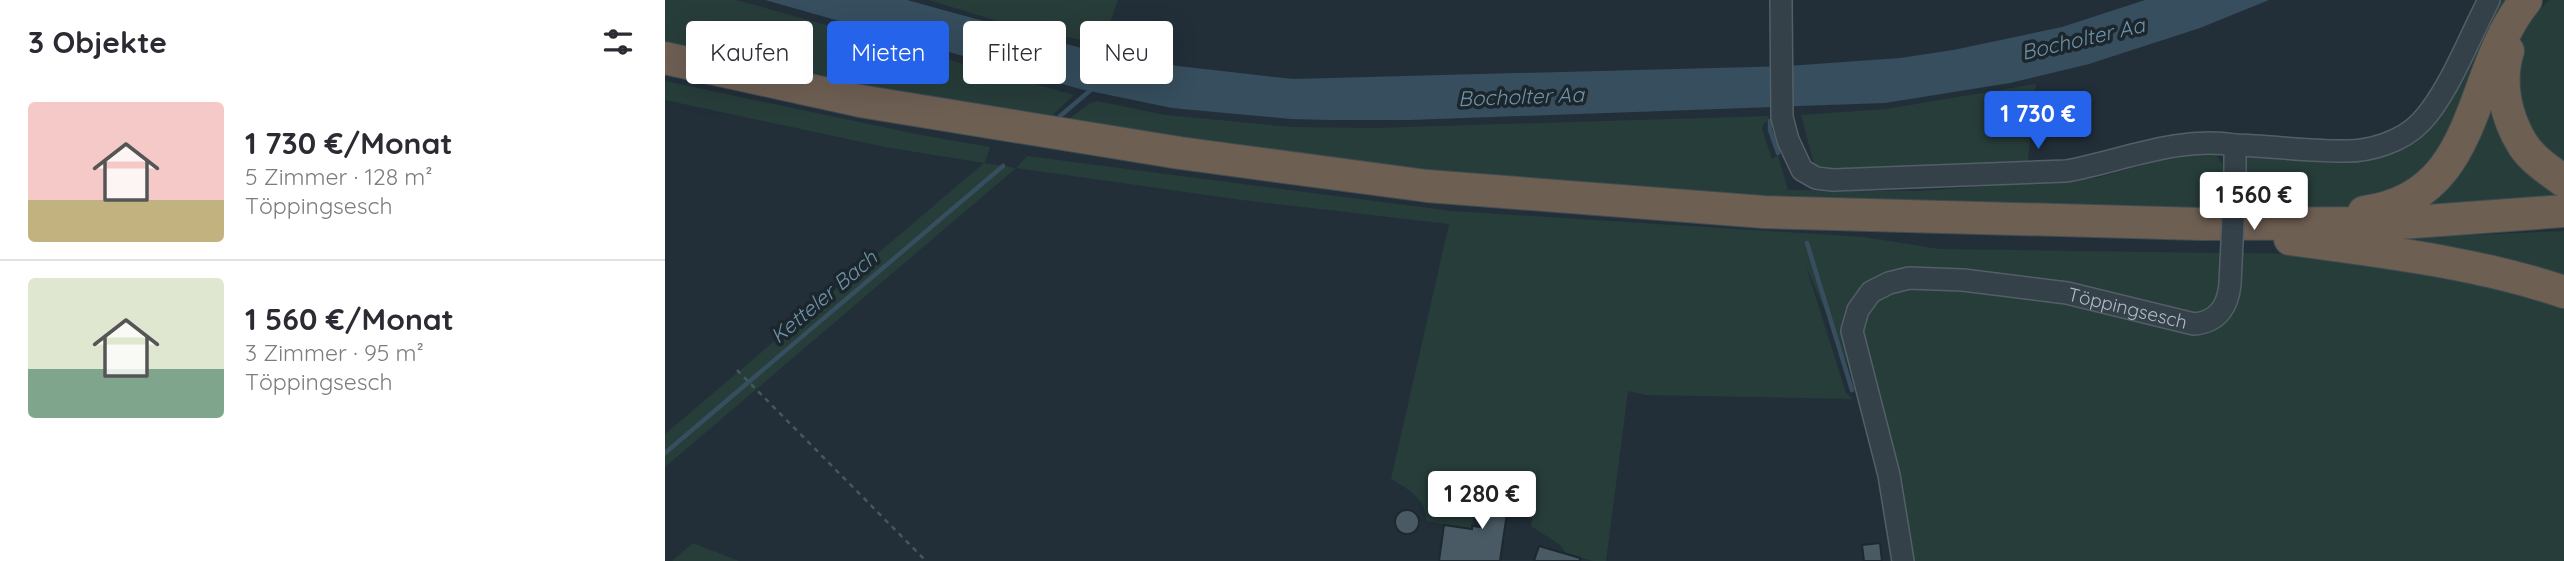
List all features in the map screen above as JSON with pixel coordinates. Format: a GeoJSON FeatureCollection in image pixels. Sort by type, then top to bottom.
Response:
{"type":"FeatureCollection","features":[{"type":"Feature","properties":{"kind":"highway"},"geometry":{"type":"LineString","coordinates":[[2201,224],[2244,219],[2340,215],[2376,210],[2412,198],[2438,174],[2460,146],[2501,43],[2517,10],[2526,0]]}},
{"type":"Feature","properties":{"kind":"highway"},"geometry":{"type":"LineString","coordinates":[[2536,0],[2515,33],[2504,67],[2503,87],[2509,116],[2524,146],[2564,181]]}},
{"type":"Feature","properties":{"kind":"highway"},"geometry":{"type":"LineString","coordinates":[[665,58],[873,103],[1180,153],[1427,186],[1764,212],[2201,224],[2400,223],[2564,211]]}},
{"type":"Feature","properties":{"kind":"highway"},"geometry":{"type":"LineString","coordinates":[[665,71],[885,116],[1185,165],[1426,197],[1765,224],[2064,237],[2400,233],[2564,222]]}},
{"type":"Feature","properties":{"kind":"highway"},"geometry":{"type":"LineString","coordinates":[[2250,234],[2436,259],[2487,269],[2564,292]]}},
{"type":"Feature","properties":{"kind":"street"},"geometry":{"type":"LineString","coordinates":[[1781,0],[1782,117],[1802,170],[1816,178],[1833,180],[2066,171],[2095,166],[2166,146],[2216,142],[2343,152],[2367,149],[2394,140],[2420,123],[2441,95],[2489,0]]}},
{"type":"Feature","properties":{"kind":"street","name":"Töppingsesch"},"geometry":{"type":"LineString","coordinates":[[1903,561],[1889,475],[1852,331],[1858,310],[1871,292],[1889,283],[1909,278],[1963,280],[2067,293],[2194,324],[2212,320],[2227,302],[2230,284],[2235,145]]}},
{"type":"Feature","properties":{"kind":"path"},"geometry":{"type":"LineString","coordinates":[[737,370],[926,561]]}},
{"type":"Feature","properties":{"kind":"green space"},"geometry":{"type":"Polygon","coordinates":[[[665,0],[737,0],[811,21],[686,21],[686,56],[665,52],[665,0]]]}},
{"type":"Feature","properties":{"kind":"green space"},"geometry":{"type":"Polygon","coordinates":[[[929,0],[1118,0],[1111,21],[1080,21],[1080,40],[1066,37],[1066,21],[994,20],[929,0]]]}},
{"type":"Feature","properties":{"kind":"green space"},"geometry":{"type":"Polygon","coordinates":[[[2497,0],[2518,0],[2448,153],[2373,206],[2242,212],[2244,162],[2249,152],[2397,142],[2497,0]]]}},
{"type":"Feature","properties":{"kind":"green space"},"geometry":{"type":"Polygon","coordinates":[[[2549,0],[2564,0],[2564,175],[2520,125],[2511,53],[2524,26],[2549,0]]]}},
{"type":"Feature","properties":{"kind":"green space"},"geometry":{"type":"Polygon","coordinates":[[[813,21],[827,25],[827,81],[813,79],[813,21]]]}},
{"type":"Feature","properties":{"kind":"green space"},"geometry":{"type":"Polygon","coordinates":[[[949,60],[963,64],[963,84],[1035,84],[1074,95],[1046,121],[842,84],[949,84],[949,60]]]}},
{"type":"Feature","properties":{"kind":"green space"},"geometry":{"type":"Polygon","coordinates":[[[665,81],[990,147],[985,163],[1016,168],[665,467],[665,434],[984,163],[885,147],[665,100],[665,81]]]}},
{"type":"Feature","properties":{"kind":"green space"},"geometry":{"type":"Polygon","coordinates":[[[2036,84],[2027,168],[1826,171],[1814,164],[1801,115],[1886,109],[2036,84]]]}},
{"type":"Feature","properties":{"kind":"green space"},"geometry":{"type":"Polygon","coordinates":[[[2491,85],[2561,186],[2564,208],[2403,208],[2491,85]]]}},
{"type":"Feature","properties":{"kind":"green space"},"geometry":{"type":"Polygon","coordinates":[[[1097,101],[1166,115],[1292,127],[1374,128],[1768,116],[1769,120],[1764,123],[1762,129],[1772,159],[1778,155],[1788,190],[1919,191],[2097,178],[2188,151],[2216,155],[2226,169],[2222,211],[1917,209],[1514,184],[1061,125],[1090,103],[1097,101]]]}},
{"type":"Feature","properties":{"kind":"green space"},"geometry":{"type":"Polygon","coordinates":[[[1027,156],[1452,211],[1864,237],[1939,249],[2221,253],[2221,297],[2210,313],[2191,318],[2016,279],[1924,268],[1897,270],[1869,285],[1849,312],[1858,388],[1806,266],[1846,393],[1853,399],[1646,395],[1628,391],[1606,561],[1593,561],[1566,553],[1560,545],[1531,526],[1535,498],[1477,490],[1472,529],[1426,521],[1420,501],[1391,479],[1449,224],[1242,200],[1016,168],[1027,156]]]}},
{"type":"Feature","properties":{"kind":"green space"},"geometry":{"type":"Polygon","coordinates":[[[2564,231],[2564,283],[2381,239],[2564,231]]]}},
{"type":"Feature","properties":{"kind":"green space"},"geometry":{"type":"Polygon","coordinates":[[[2241,253],[2309,254],[2380,260],[2564,305],[2564,561],[1910,561],[1862,328],[1880,297],[1899,287],[2025,293],[2204,332],[2241,253]]]}},
{"type":"Feature","properties":{"kind":"green space"},"geometry":{"type":"Polygon","coordinates":[[[693,543],[739,561],[672,561],[693,543]]]}},
{"type":"Feature","properties":{"kind":"water"},"geometry":{"type":"Polygon","coordinates":[[[765,0],[907,0],[983,21],[963,21],[963,56],[949,52],[949,21],[839,21],[765,0]]]}},
{"type":"Feature","properties":{"kind":"water","name":"Bocholter Aa"},"geometry":{"type":"Polygon","coordinates":[[[2145,0],[2269,0],[2200,28],[2089,64],[2010,83],[1885,103],[1410,120],[1330,120],[1172,108],[1062,84],[1066,84],[1066,44],[1080,48],[1080,84],[1173,84],[1173,65],[1293,79],[1787,66],[1900,58],[1953,50],[2062,27],[2145,0]]]}},
{"type":"Feature","properties":{"kind":"building"},"geometry":{"type":"Polygon","coordinates":[[[1488,486],[1499,487],[1499,493],[1523,496],[1520,516],[1507,513],[1500,561],[1439,561],[1444,525],[1472,529],[1472,526],[1480,527],[1488,486]]]}},
{"type":"Feature","properties":{"kind":"building"},"geometry":{"type":"Polygon","coordinates":[[[1407,510],[1416,513],[1419,522],[1416,531],[1407,534],[1398,531],[1395,522],[1398,513],[1407,510]]]}},
{"type":"Feature","properties":{"kind":"building"},"geometry":{"type":"Polygon","coordinates":[[[1880,543],[1882,561],[1864,561],[1862,545],[1880,543]]]}},
{"type":"Feature","properties":{"kind":"building"},"geometry":{"type":"Polygon","coordinates":[[[1539,546],[1580,558],[1580,561],[1534,561],[1539,546]]]}},
{"type":"Feature","properties":{"kind":"waterway"},"geometry":{"type":"LineString","coordinates":[[1059,117],[1093,88]]}},
{"type":"Feature","properties":{"kind":"waterway"},"geometry":{"type":"LineString","coordinates":[[1770,121],[1770,130],[1778,153]]}},
{"type":"Feature","properties":{"kind":"waterway","name":"Ketteler Bach"},"geometry":{"type":"LineString","coordinates":[[665,453],[1003,166]]}},
{"type":"Feature","properties":{"kind":"waterway"},"geometry":{"type":"LineString","coordinates":[[1807,243],[1852,390]]}}]}
